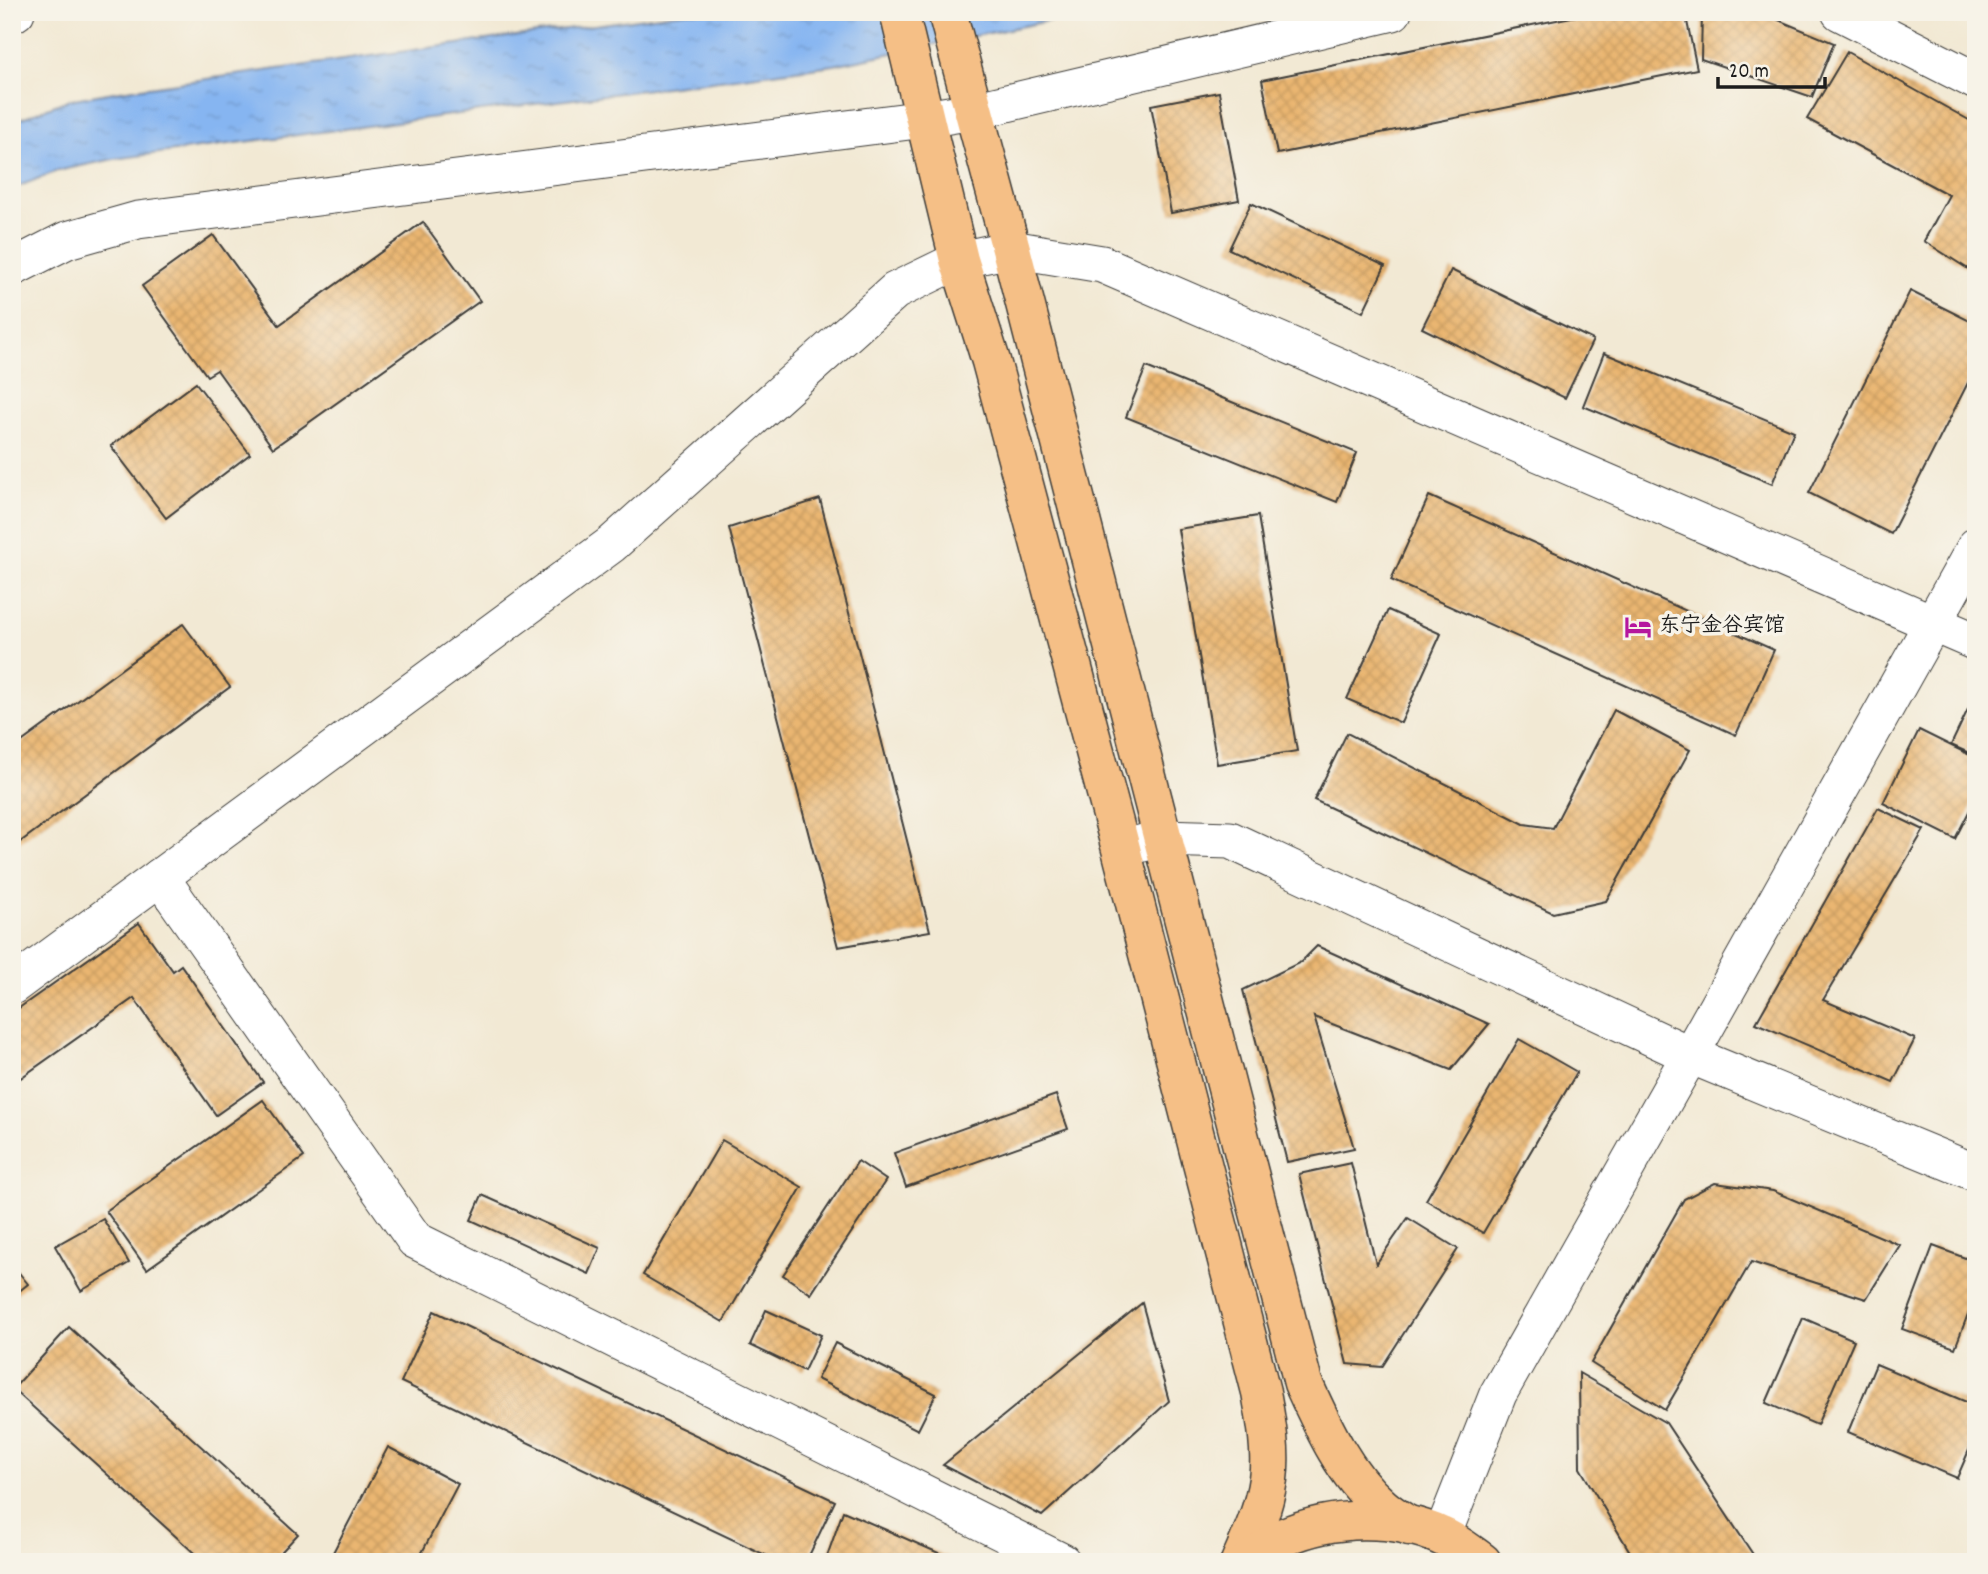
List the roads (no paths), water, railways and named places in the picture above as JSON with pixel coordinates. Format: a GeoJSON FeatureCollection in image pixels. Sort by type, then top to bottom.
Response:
{"type":"FeatureCollection","features":[{"type":"Feature","properties":{"kind":"highway"},"geometry":{"type":"LineString","coordinates":[[899,12],[959,260],[991,361],[1258,1379],[1268,1432],[1269,1479],[1257,1523],[1240,1562]]}},
{"type":"Feature","properties":{"kind":"highway"},"geometry":{"type":"LineString","coordinates":[[947,12],[1011,249],[1303,1383],[1325,1431],[1350,1472],[1382,1507],[1482,1562]]}},
{"type":"Feature","properties":{"kind":"highway"},"geometry":{"type":"LineString","coordinates":[[1248,1562],[1283,1538],[1338,1521],[1391,1521],[1425,1531]]}},
{"type":"Feature","properties":{"kind":"street"},"geometry":{"type":"LineString","coordinates":[[12,268],[68,240],[138,220],[921,105],[1393,12]]}},
{"type":"Feature","properties":{"kind":"street"},"geometry":{"type":"LineString","coordinates":[[1840,12],[1976,81]]}},
{"type":"Feature","properties":{"kind":"street"},"geometry":{"type":"LineString","coordinates":[[12,986],[612,544],[895,291],[959,260],[1011,249],[1102,264],[1976,642]]}},
{"type":"Feature","properties":{"kind":"street"},"geometry":{"type":"LineString","coordinates":[[1425,1531],[1498,1394],[1976,546]]}},
{"type":"Feature","properties":{"kind":"street"},"geometry":{"type":"LineString","coordinates":[[1121,849],[1162,838],[1230,840],[1690,1055],[1976,1173]]}},
{"type":"Feature","properties":{"kind":"street"},"geometry":{"type":"LineString","coordinates":[[160,877],[415,1240],[1062,1562]]}},
{"type":"Feature","properties":{"kind":"water"},"geometry":{"type":"Polygon","coordinates":[[[688,12],[1091,12],[834,65],[114,159],[57,171],[12,189],[12,122],[68,100],[688,12]]]}},
{"type":"Feature","properties":{"kind":"place","name":"东宁金谷宾馆"},"geometry":{"type":"Point","coordinates":[1638,627]}}]}
